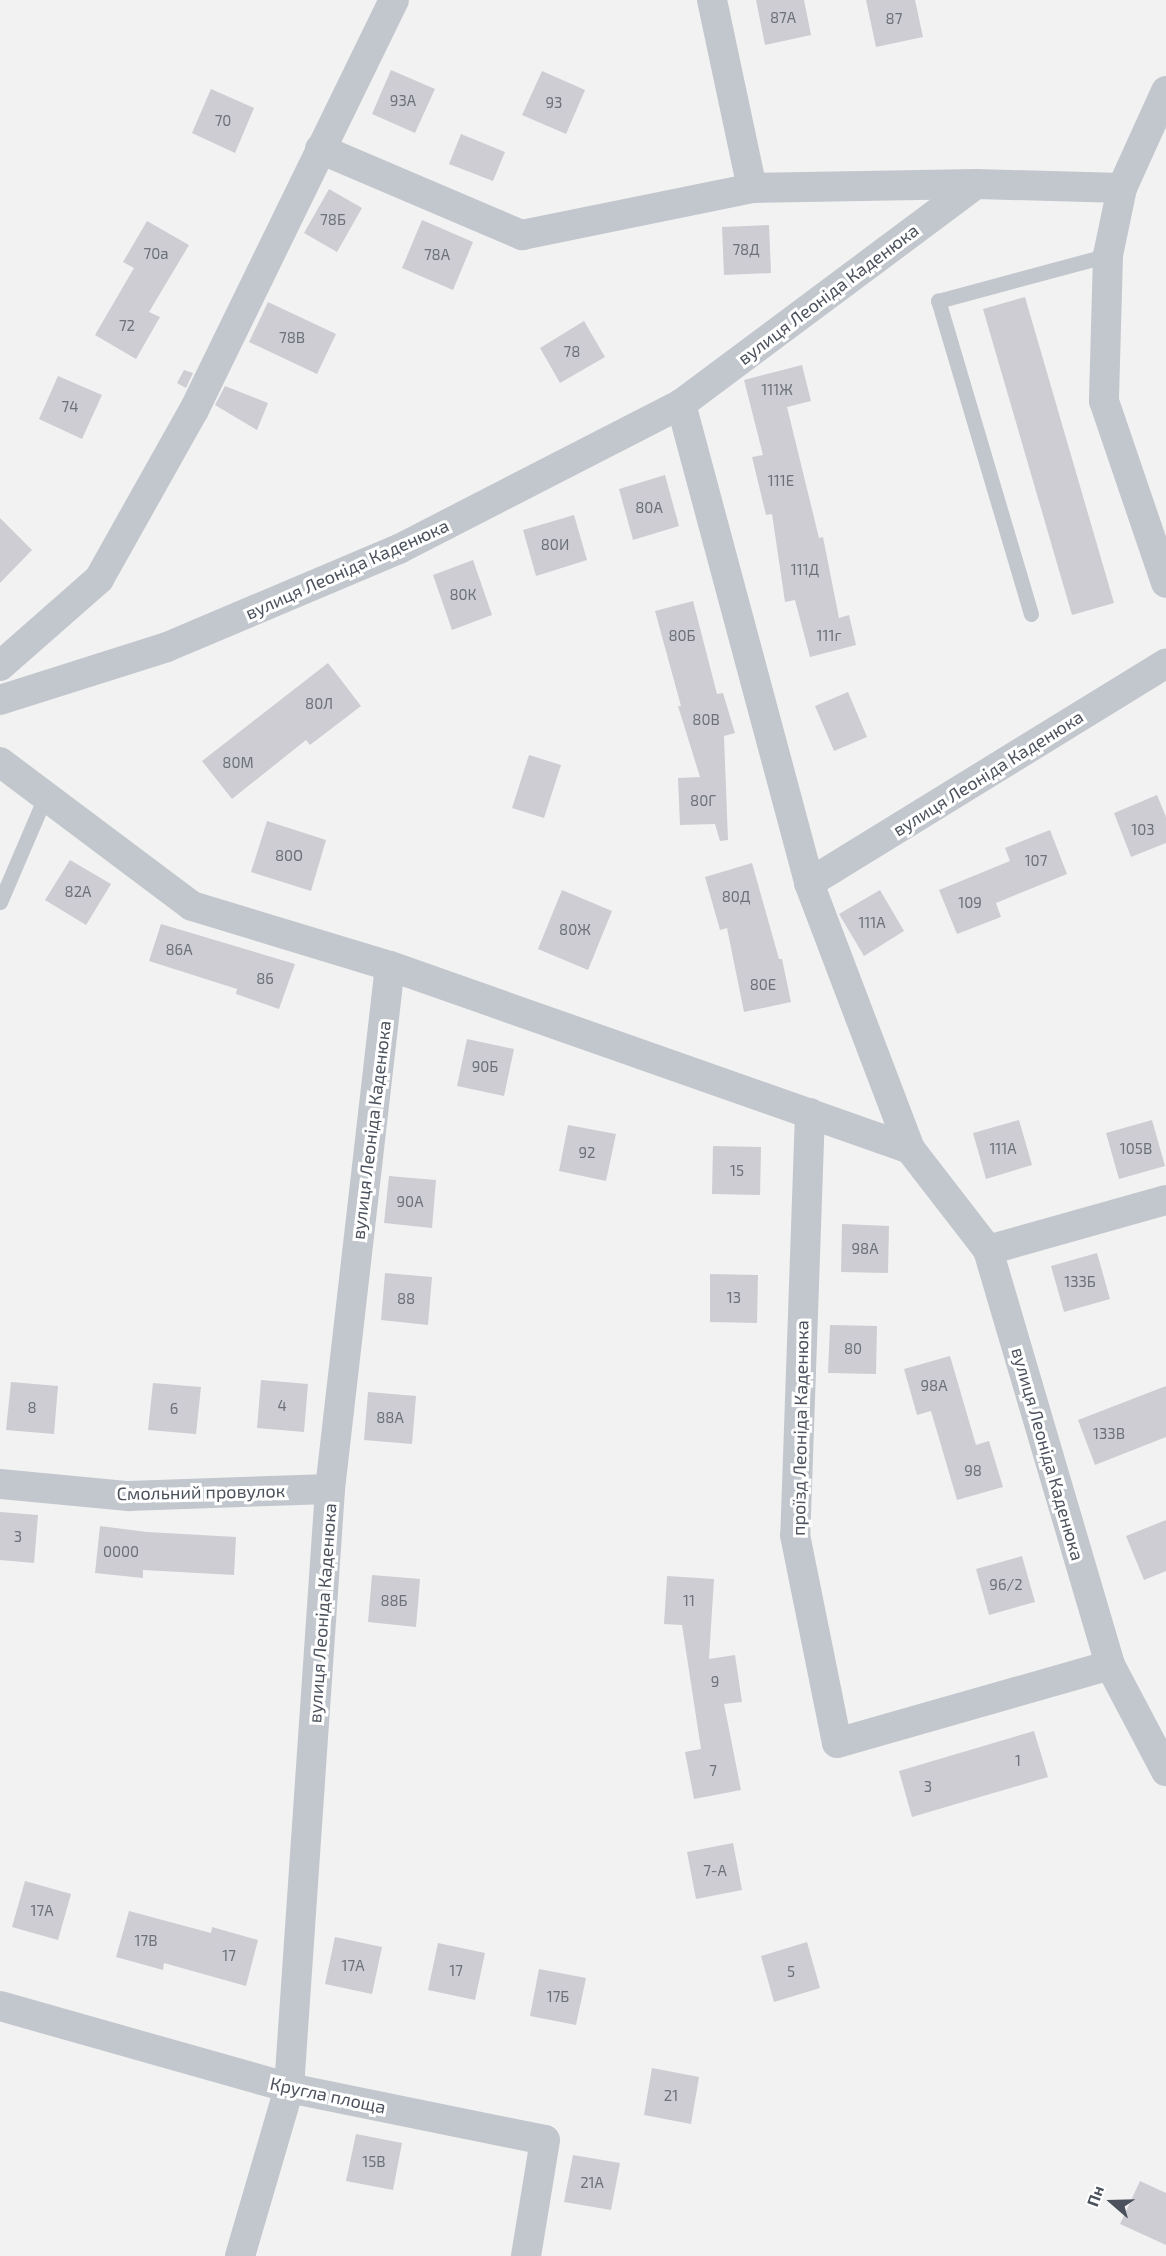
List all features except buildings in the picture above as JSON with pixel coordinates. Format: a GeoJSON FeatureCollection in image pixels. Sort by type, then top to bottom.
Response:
{"type":"FeatureCollection","features":[{"type":"Feature","properties":{"kind":"street"},"geometry":{"type":"LineString","coordinates":[[0,666],[99,579],[194,410],[394,0]]}},
{"type":"Feature","properties":{"kind":"street"},"geometry":{"type":"LineString","coordinates":[[712,0],[752,188]]}},
{"type":"Feature","properties":{"kind":"street"},"geometry":{"type":"LineString","coordinates":[[1166,91],[1122,188],[1108,255],[1104,401],[1166,583]]}},
{"type":"Feature","properties":{"kind":"street"},"geometry":{"type":"LineString","coordinates":[[320,149],[522,235],[752,188],[975,184],[1122,188]]}},
{"type":"Feature","properties":{"kind":"street","name":"вулиця Леоніда Каденюка"},"geometry":{"type":"LineString","coordinates":[[0,700],[167,647],[399,549],[681,404],[975,184]]}},
{"type":"Feature","properties":{"kind":"street","name":"вулиця Леоніда Каденюка"},"geometry":{"type":"LineString","coordinates":[[681,404],[809,883],[910,1149],[988,1250],[1110,1665],[1166,1771]]}},
{"type":"Feature","properties":{"kind":"street","name":"вулиця Леоніда Каденюка"},"geometry":{"type":"LineString","coordinates":[[809,883],[1166,663]]}},
{"type":"Feature","properties":{"kind":"street"},"geometry":{"type":"LineString","coordinates":[[0,762],[192,906],[390,966],[910,1149]]}},
{"type":"Feature","properties":{"kind":"street","name":"вулиця Леоніда Каденюка"},"geometry":{"type":"LineString","coordinates":[[240,2256],[289,2088],[330,1489],[390,966]]}},
{"type":"Feature","properties":{"kind":"street","name":"проїзд Леоніда Каденюка"},"geometry":{"type":"LineString","coordinates":[[810,1113],[795,1535],[837,1743],[1110,1665]]}},
{"type":"Feature","properties":{"kind":"street"},"geometry":{"type":"LineString","coordinates":[[988,1250],[1166,1200]]}},
{"type":"Feature","properties":{"kind":"street","name":"Смольний провулок"},"geometry":{"type":"LineString","coordinates":[[0,1484],[128,1496],[330,1489]]}},
{"type":"Feature","properties":{"kind":"street","name":"Кругла площа"},"geometry":{"type":"LineString","coordinates":[[0,2006],[289,2088],[545,2140],[526,2256]]}},
{"type":"Feature","properties":{"kind":"lane"},"geometry":{"type":"LineString","coordinates":[[1031,614],[938,301],[1108,255]]}},
{"type":"Feature","properties":{"kind":"lane"},"geometry":{"type":"LineString","coordinates":[[0,902],[45,797]]}}]}
